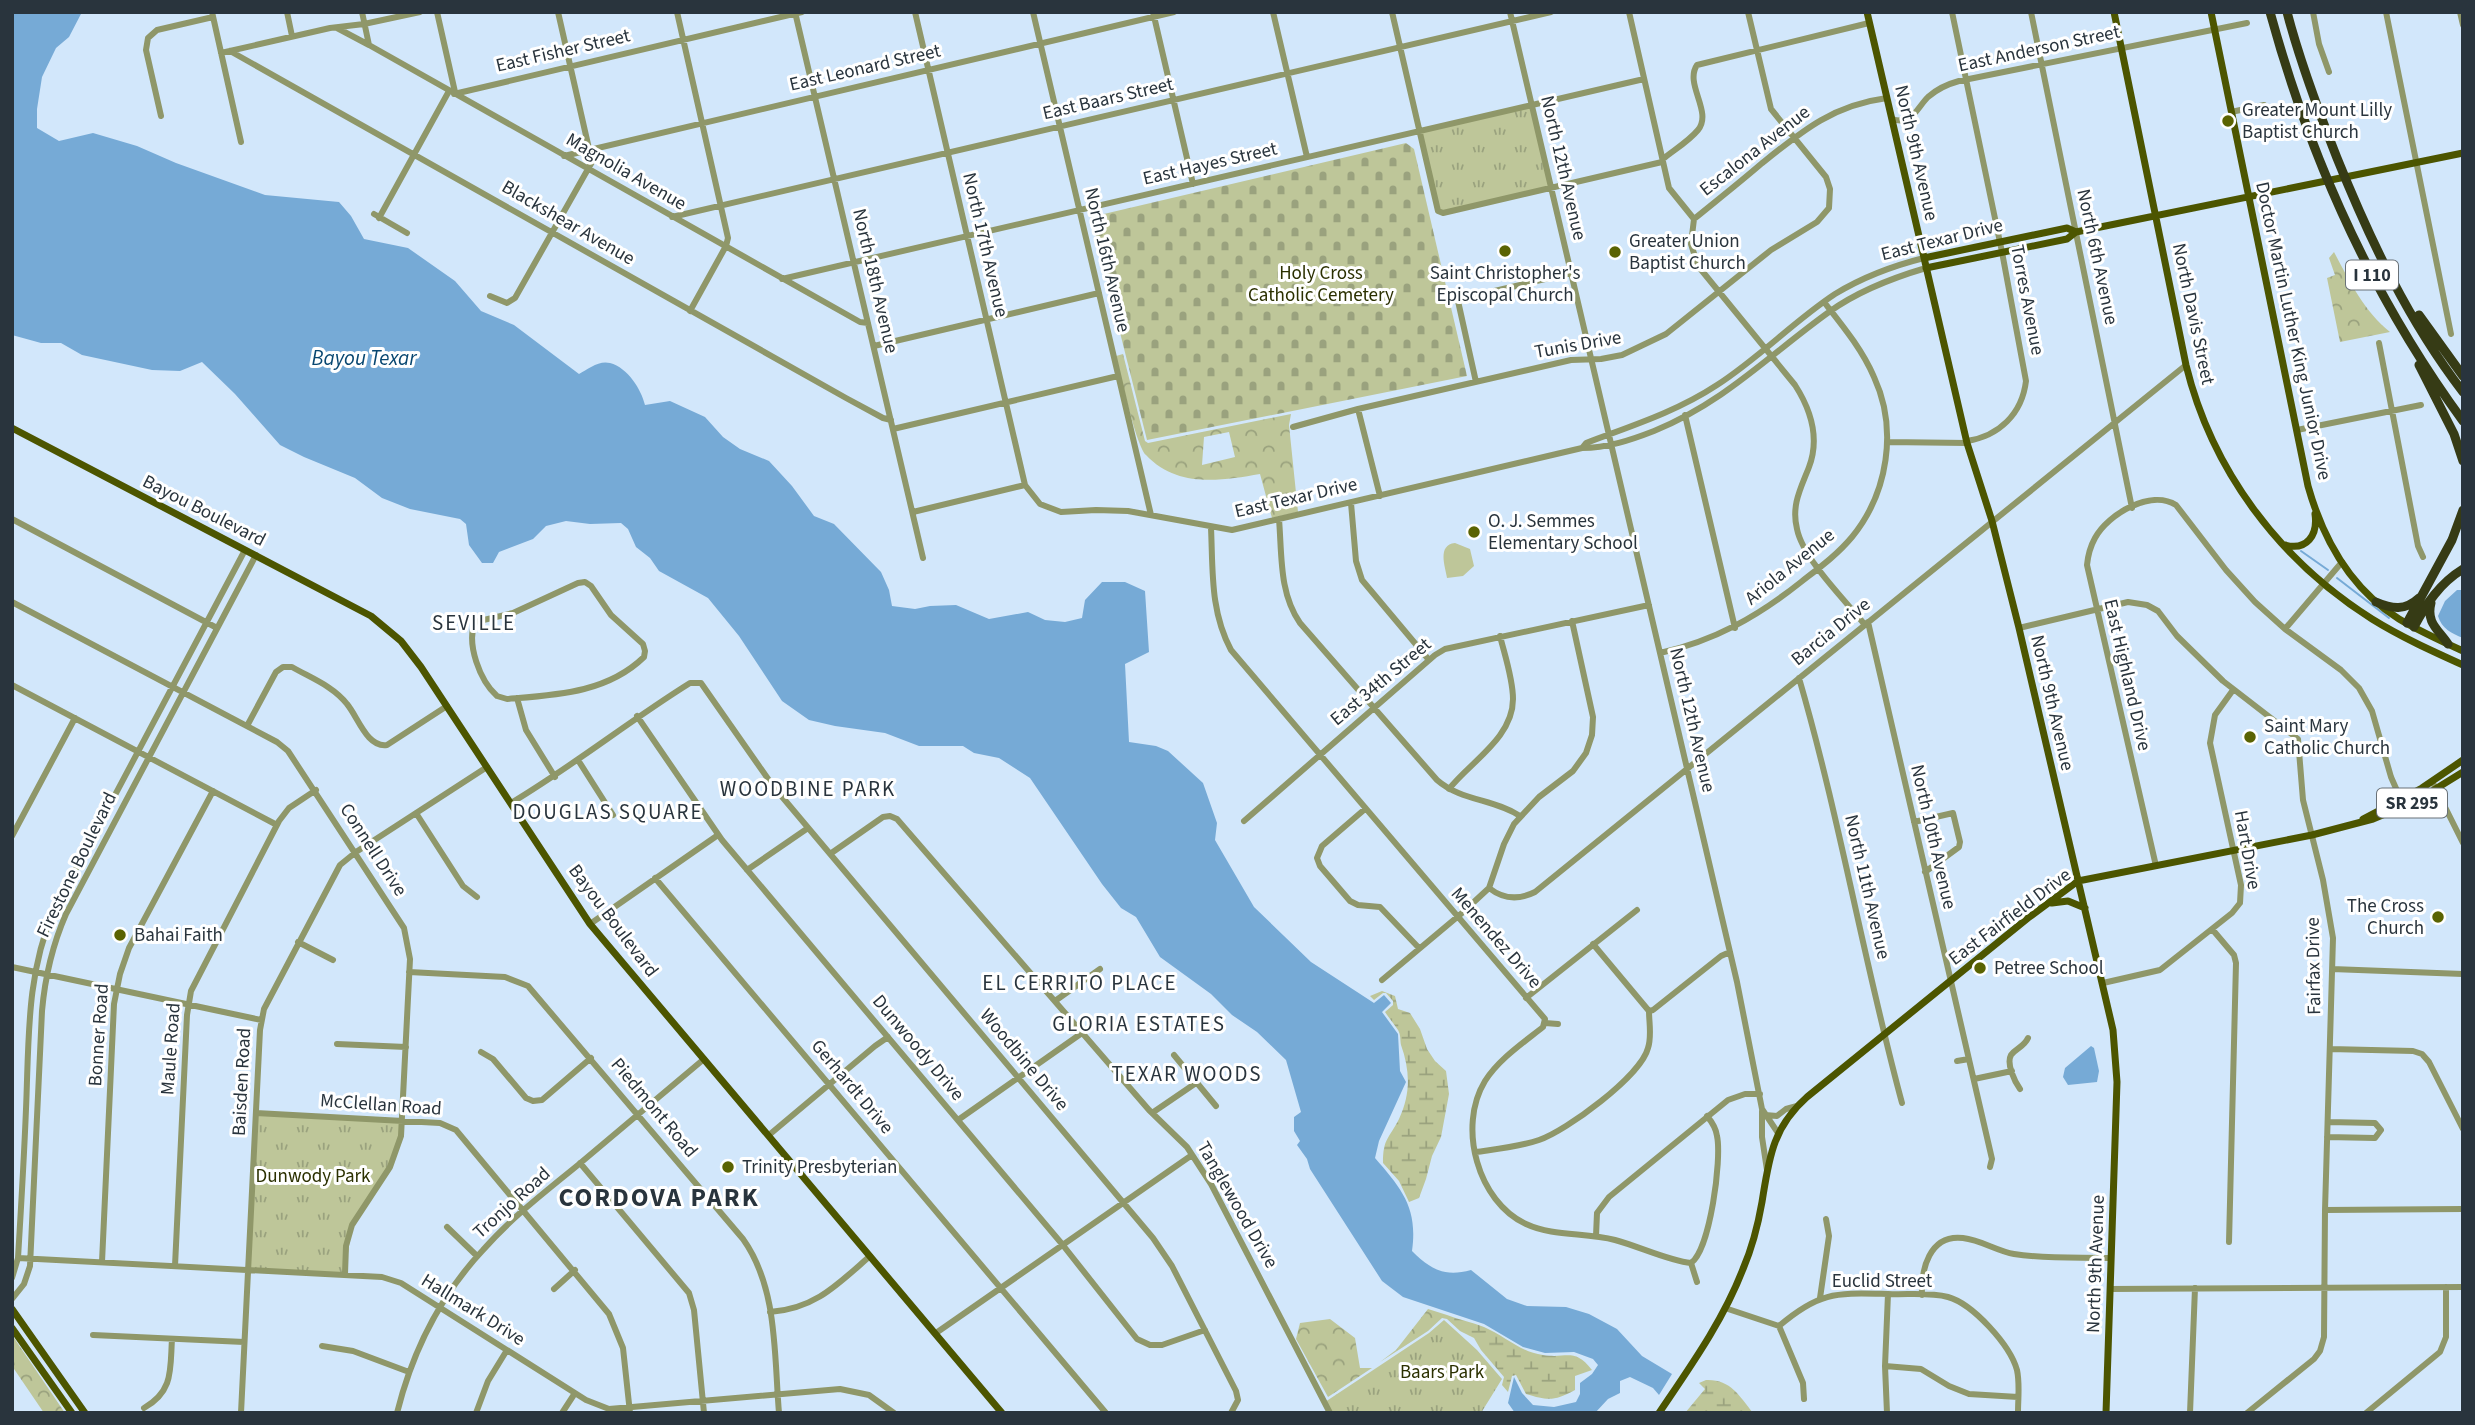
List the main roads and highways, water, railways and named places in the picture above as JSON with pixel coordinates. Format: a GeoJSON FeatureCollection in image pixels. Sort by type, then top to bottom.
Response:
{"type":"FeatureCollection","features":[{"type":"Feature","properties":{"kind":"highway","name":"I 110"},"geometry":{"type":"LineString","coordinates":[[2270,12],[2289,77],[2354,242],[2415,349],[2463,421]]}},
{"type":"Feature","properties":{"kind":"highway","name":"I 110"},"geometry":{"type":"LineString","coordinates":[[2287,12],[2309,84],[2351,194],[2413,316],[2463,392]]}},
{"type":"Feature","properties":{"kind":"highway"},"geometry":{"type":"LineString","coordinates":[[2376,245],[2424,322],[2463,376]]}},
{"type":"Feature","properties":{"kind":"highway"},"geometry":{"type":"LineString","coordinates":[[2415,349],[2419,367],[2454,434],[2463,461]]}},
{"type":"Feature","properties":{"kind":"highway"},"geometry":{"type":"LineString","coordinates":[[2410,625],[2452,540],[2463,510]]}},
{"type":"Feature","properties":{"kind":"highway"},"geometry":{"type":"LineString","coordinates":[[2410,625],[2438,590],[2463,569]]}},
{"type":"Feature","properties":{"kind":"highway"},"geometry":{"type":"LineString","coordinates":[[2438,590],[2431,602],[2429,617],[2434,628],[2448,644]]}},
{"type":"Feature","properties":{"kind":"highway"},"geometry":{"type":"LineString","coordinates":[[2376,602],[2398,608],[2414,603],[2423,594]]}},
{"type":"Feature","properties":{"kind":"main road","name":"North 9th Avenue"},"geometry":{"type":"LineString","coordinates":[[1867,12],[1967,442],[1992,522],[2019,628],[2113,1030],[2117,1073],[2106,1413]]}},
{"type":"Feature","properties":{"kind":"main road","name":"North Davis Street"},"geometry":{"type":"LineString","coordinates":[[2114,12],[2186,365],[2200,412],[2218,452],[2242,494],[2281,543],[2324,584],[2357,609],[2404,637],[2463,665]]}},
{"type":"Feature","properties":{"kind":"main road","name":"Doctor Martin Luther King Junior Drive"},"geometry":{"type":"LineString","coordinates":[[2210,12],[2313,503],[2342,562],[2376,602],[2410,625],[2463,651]]}},
{"type":"Feature","properties":{"kind":"main road","name":"East Texar Drive"},"geometry":{"type":"LineString","coordinates":[[1926,268],[2067,239],[2076,232],[2463,153]]}},
{"type":"Feature","properties":{"kind":"main road","name":"East Texar Drive"},"geometry":{"type":"LineString","coordinates":[[1924,257],[2067,228],[2076,232]]}},
{"type":"Feature","properties":{"kind":"main road","name":"Bayou Boulevard"},"geometry":{"type":"LineString","coordinates":[[13,431],[256,555],[383,625],[412,654],[590,924],[1002,1413]]}},
{"type":"Feature","properties":{"kind":"main road"},"geometry":{"type":"LineString","coordinates":[[2281,543],[2296,547],[2310,539],[2315,530],[2313,503]]}},
{"type":"Feature","properties":{"kind":"main road"},"geometry":{"type":"LineString","coordinates":[[2404,637],[2410,625]]}},
{"type":"Feature","properties":{"kind":"main road","name":"East Fairfield Drive"},"geometry":{"type":"LineString","coordinates":[[2403,803],[2463,760]]}},
{"type":"Feature","properties":{"kind":"main road","name":"East Fairfield Drive"},"geometry":{"type":"LineString","coordinates":[[1659,1413],[1726,1308],[1743,1271],[1754,1239],[1767,1171],[1778,1133],[1797,1106],[1950,982],[2078,881],[2312,835],[2373,819],[2403,803],[2437,790],[2463,772]]}},
{"type":"Feature","properties":{"kind":"main road"},"geometry":{"type":"LineString","coordinates":[[2048,904],[2068,901],[2084,908]]}},
{"type":"Feature","properties":{"kind":"main road"},"geometry":{"type":"LineString","coordinates":[[12,1309],[85,1413]]}},
{"type":"Feature","properties":{"kind":"main road"},"geometry":{"type":"LineString","coordinates":[[12,1328],[72,1413]]}},
{"type":"Feature","properties":{"kind":"water","name":"Bayou Texar"},"geometry":{"type":"Polygon","coordinates":[[[12,12],[82,12],[69,37],[56,48],[42,77],[37,128],[59,141],[93,133],[137,146],[265,195],[339,202],[351,216],[364,239],[408,248],[455,281],[481,311],[514,325],[579,374],[602,363],[617,366],[633,380],[645,405],[670,401],[705,417],[723,437],[740,449],[769,461],[814,516],[834,524],[881,572],[892,606],[915,609],[956,605],[989,619],[1028,612],[1045,620],[1065,622],[1082,618],[1085,600],[1102,582],[1125,582],[1145,591],[1149,652],[1125,664],[1129,742],[1156,746],[1168,751],[1203,783],[1217,823],[1215,840],[1254,907],[1311,962],[1374,1003],[1384,995],[1391,1003],[1382,1012],[1398,1034],[1400,1071],[1406,1082],[1379,1141],[1375,1158],[1406,1200],[1413,1223],[1412,1251],[1439,1270],[1453,1273],[1471,1270],[1507,1299],[1527,1306],[1566,1307],[1589,1314],[1617,1329],[1642,1356],[1672,1374],[1659,1395],[1653,1388],[1630,1377],[1620,1381],[1620,1393],[1608,1399],[1595,1413],[1515,1413],[1508,1403],[1514,1377],[1522,1393],[1533,1405],[1554,1407],[1576,1402],[1580,1394],[1580,1383],[1592,1374],[1598,1365],[1593,1359],[1574,1352],[1545,1353],[1523,1347],[1484,1324],[1403,1297],[1382,1281],[1297,1145],[1300,1141],[1294,1131],[1294,1117],[1301,1112],[1286,1060],[1211,994],[1160,957],[1136,917],[1121,908],[1102,884],[1030,778],[999,758],[974,753],[963,746],[919,746],[885,733],[809,720],[782,701],[739,636],[708,598],[659,571],[650,558],[636,547],[628,529],[621,523],[590,524],[566,521],[546,526],[533,539],[499,552],[493,563],[482,563],[469,545],[466,524],[460,519],[410,509],[382,498],[355,478],[280,445],[235,394],[202,362],[180,371],[152,370],[82,355],[61,343],[41,343],[12,335],[12,12]]]}},
{"type":"Feature","properties":{"kind":"water"},"geometry":{"type":"Polygon","coordinates":[[[2457,590],[2463,590],[2463,638],[2448,630],[2438,616],[2445,601],[2457,590]]]}},
{"type":"Feature","properties":{"kind":"water"},"geometry":{"type":"Polygon","coordinates":[[[2091,1046],[2094,1048],[2099,1071],[2097,1082],[2068,1085],[2063,1077],[2065,1068],[2091,1046]]]}},
{"type":"Feature","properties":{"kind":"waterway"},"geometry":{"type":"LineString","coordinates":[[2301,551],[2328,570]]}},
{"type":"Feature","properties":{"kind":"waterway"},"geometry":{"type":"LineString","coordinates":[[2337,578],[2389,618]]}},
{"type":"Feature","properties":{"kind":"place","name":"Greater Mount Lilly Baptist Church"},"geometry":{"type":"Point","coordinates":[2228,121]}},
{"type":"Feature","properties":{"kind":"place","name":"Saint Christopher's Episcopal Church"},"geometry":{"type":"Point","coordinates":[1505,251]}},
{"type":"Feature","properties":{"kind":"place","name":"Greater Union Baptist Church"},"geometry":{"type":"Point","coordinates":[1615,252]}},
{"type":"Feature","properties":{"kind":"place","name":"O. J. Semmes Elementary School"},"geometry":{"type":"Point","coordinates":[1474,532]}},
{"type":"Feature","properties":{"kind":"place","name":"Saint Mary Catholic Church"},"geometry":{"type":"Point","coordinates":[2250,737]}},
{"type":"Feature","properties":{"kind":"place","name":"The Cross Church"},"geometry":{"type":"Point","coordinates":[2438,917]}},
{"type":"Feature","properties":{"kind":"place","name":"Bahai Faith"},"geometry":{"type":"Point","coordinates":[120,935]}},
{"type":"Feature","properties":{"kind":"place","name":"Petree School"},"geometry":{"type":"Point","coordinates":[1980,968]}},
{"type":"Feature","properties":{"kind":"place","name":"Trinity Presbyterian"},"geometry":{"type":"Point","coordinates":[728,1167]}},
{"type":"Feature","properties":{"kind":"district","name":"SEVILLE"},"geometry":{"type":"Point","coordinates":[474,623]}},
{"type":"Feature","properties":{"kind":"district","name":"WOODBINE PARK"},"geometry":{"type":"Point","coordinates":[808,789]}},
{"type":"Feature","properties":{"kind":"district","name":"DOUGLAS SQUARE"},"geometry":{"type":"Point","coordinates":[608,812]}},
{"type":"Feature","properties":{"kind":"district","name":"EL CERRITO PLACE"},"geometry":{"type":"Point","coordinates":[1080,983]}},
{"type":"Feature","properties":{"kind":"district","name":"GLORIA ESTATES"},"geometry":{"type":"Point","coordinates":[1139,1024]}},
{"type":"Feature","properties":{"kind":"district","name":"TEXAR WOODS"},"geometry":{"type":"Point","coordinates":[1187,1074]}},
{"type":"Feature","properties":{"kind":"district","name":"CORDOVA PARK"},"geometry":{"type":"Point","coordinates":[659,1197]}},
{"type":"Feature","properties":{"kind":"park label","name":"Holy Cross Catholic Cemetery"},"geometry":{"type":"Point","coordinates":[1321,284]}},
{"type":"Feature","properties":{"kind":"park label","name":"Dunwody Park"},"geometry":{"type":"Point","coordinates":[313,1176]}},
{"type":"Feature","properties":{"kind":"park label","name":"Baars Park"},"geometry":{"type":"Point","coordinates":[1442,1372]}}]}
